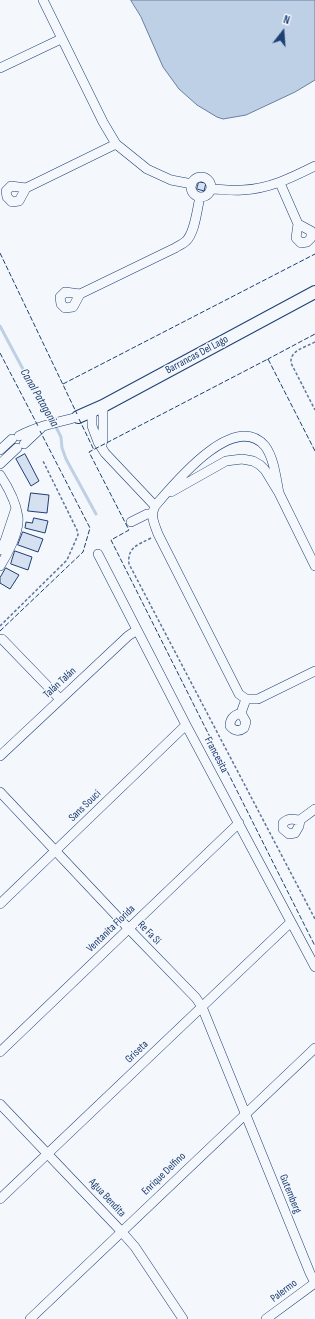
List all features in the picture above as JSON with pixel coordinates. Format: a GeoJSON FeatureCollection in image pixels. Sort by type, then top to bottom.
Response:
{"type":"FeatureCollection","features":[{"type":"Feature","properties":{"kind":"street"},"geometry":{"type":"LineString","coordinates":[[43,0],[102,122],[116,144],[147,169],[171,180],[192,184]]}},
{"type":"Feature","properties":{"kind":"street"},"geometry":{"type":"LineString","coordinates":[[0,68],[61,39]]}},
{"type":"Feature","properties":{"kind":"street"},"geometry":{"type":"LineString","coordinates":[[26,188],[116,144]]}},
{"type":"Feature","properties":{"kind":"street"},"geometry":{"type":"LineString","coordinates":[[212,189],[242,191],[264,188],[280,183],[315,166]]}},
{"type":"Feature","properties":{"kind":"street"},"geometry":{"type":"LineString","coordinates":[[202,177],[208,179],[212,189],[206,196],[196,196],[192,191],[192,184],[195,179],[202,177]]}},
{"type":"Feature","properties":{"kind":"street"},"geometry":{"type":"LineString","coordinates":[[280,183],[298,224]]}},
{"type":"Feature","properties":{"kind":"street"},"geometry":{"type":"LineString","coordinates":[[80,294],[175,248],[186,240],[191,234],[200,197]]}},
{"type":"Feature","properties":{"kind":"street","name":"Barrancas Del Lago"},"geometry":{"type":"LineString","coordinates":[[74,418],[97,409],[315,292]]}},
{"type":"Feature","properties":{"kind":"street"},"geometry":{"type":"LineString","coordinates":[[97,409],[92,426],[98,442],[105,453],[154,510]]}},
{"type":"Feature","properties":{"kind":"street"},"geometry":{"type":"LineString","coordinates":[[0,450],[18,442],[45,425],[74,418]]}},
{"type":"Feature","properties":{"kind":"street"},"geometry":{"type":"LineString","coordinates":[[279,493],[271,458],[265,447],[258,440],[248,437],[238,437],[228,440],[204,456],[191,467],[163,497],[154,510],[152,519],[158,534],[239,694],[246,699],[258,699],[315,670]]}},
{"type":"Feature","properties":{"kind":"street"},"geometry":{"type":"LineString","coordinates":[[0,464],[18,442]]}},
{"type":"Feature","properties":{"kind":"street"},"geometry":{"type":"LineString","coordinates":[[163,497],[226,461],[242,459],[260,464],[279,493],[315,566]]}},
{"type":"Feature","properties":{"kind":"street"},"geometry":{"type":"LineString","coordinates":[[0,475],[16,508],[18,519],[18,526],[9,549],[0,566]]}},
{"type":"Feature","properties":{"kind":"street"},"geometry":{"type":"LineString","coordinates":[[0,550],[5,541],[16,508]]}},
{"type":"Feature","properties":{"kind":"street"},"geometry":{"type":"LineString","coordinates":[[132,522],[154,510]]}},
{"type":"Feature","properties":{"kind":"street","name":"Francesita"},"geometry":{"type":"LineString","coordinates":[[98,554],[186,725],[315,967]]}},
{"type":"Feature","properties":{"kind":"street","name":"Talán Talán"},"geometry":{"type":"LineString","coordinates":[[0,756],[128,636],[138,630]]}},
{"type":"Feature","properties":{"kind":"street"},"geometry":{"type":"LineString","coordinates":[[2,639],[60,699]]}},
{"type":"Feature","properties":{"kind":"street"},"geometry":{"type":"LineString","coordinates":[[241,713],[246,699]]}},
{"type":"Feature","properties":{"kind":"street","name":"Sans Souci"},"geometry":{"type":"LineString","coordinates":[[0,904],[186,725]]}},
{"type":"Feature","properties":{"kind":"street","name":"Re Fa Si"},"geometry":{"type":"LineString","coordinates":[[0,792],[196,998],[202,1007],[245,1114]]}},
{"type":"Feature","properties":{"kind":"street"},"geometry":{"type":"LineString","coordinates":[[300,820],[315,809]]}},
{"type":"Feature","properties":{"kind":"street","name":"Ventanita Florida"},"geometry":{"type":"LineString","coordinates":[[0,1052],[239,823]]}},
{"type":"Feature","properties":{"kind":"street","name":"Griseta"},"geometry":{"type":"LineString","coordinates":[[0,1199],[291,922]]}},
{"type":"Feature","properties":{"kind":"street","name":"Enrique Delfino"},"geometry":{"type":"LineString","coordinates":[[30,1319],[315,1048]]}},
{"type":"Feature","properties":{"kind":"street","name":"Agua Bendita"},"geometry":{"type":"LineString","coordinates":[[0,1104],[121,1231],[134,1247],[183,1319]]}},
{"type":"Feature","properties":{"kind":"street","name":"Gutemberg"},"geometry":{"type":"LineString","coordinates":[[245,1114],[315,1283]]}},
{"type":"Feature","properties":{"kind":"street","name":"Palermo"},"geometry":{"type":"LineString","coordinates":[[266,1319],[315,1283]]}},
{"type":"Feature","properties":{"kind":"path"},"geometry":{"type":"LineString","coordinates":[[315,342],[293,353],[291,357],[291,363],[315,410]]}},
{"type":"Feature","properties":{"kind":"path"},"geometry":{"type":"LineString","coordinates":[[0,626],[67,560],[78,535],[77,530],[43,461]]}},
{"type":"Feature","properties":{"kind":"path"},"geometry":{"type":"LineString","coordinates":[[158,534],[131,549],[129,552],[129,564],[315,919]]}},
{"type":"Feature","properties":{"kind":"water"},"geometry":{"type":"Polygon","coordinates":[[[131,0],[315,0],[315,80],[295,92],[246,115],[223,119],[217,117],[197,105],[179,89],[163,67],[141,17],[131,0]]]}},
{"type":"Feature","properties":{"kind":"building"},"geometry":{"type":"Polygon","coordinates":[[[199,182],[206,183],[204,191],[197,189],[199,182]]]}},
{"type":"Feature","properties":{"kind":"building"},"geometry":{"type":"Polygon","coordinates":[[[25,454],[39,481],[31,486],[16,459],[25,454]]]}},
{"type":"Feature","properties":{"kind":"building"},"geometry":{"type":"Polygon","coordinates":[[[31,493],[49,495],[47,513],[28,511],[31,493]]]}},
{"type":"Feature","properties":{"kind":"building"},"geometry":{"type":"Polygon","coordinates":[[[34,518],[48,521],[45,533],[25,528],[26,522],[32,523],[34,518]]]}},
{"type":"Feature","properties":{"kind":"building"},"geometry":{"type":"Polygon","coordinates":[[[23,532],[43,539],[38,552],[18,545],[23,532]]]}},
{"type":"Feature","properties":{"kind":"building"},"geometry":{"type":"Polygon","coordinates":[[[15,551],[32,557],[28,570],[11,564],[15,551]]]}},
{"type":"Feature","properties":{"kind":"building"},"geometry":{"type":"Polygon","coordinates":[[[6,568],[19,575],[10,589],[0,583],[0,578],[6,568]]]}},
{"type":"Feature","properties":{"kind":"waterway","name":"Canal Patagonia"},"geometry":{"type":"LineString","coordinates":[[0,326],[33,388],[49,413],[61,437],[62,448],[66,459],[96,514]]}},
{"type":"Feature","properties":{"kind":"fence"},"geometry":{"type":"LineString","coordinates":[[0,253],[77,414]]}},
{"type":"Feature","properties":{"kind":"fence"},"geometry":{"type":"LineString","coordinates":[[63,384],[315,254]]}},
{"type":"Feature","properties":{"kind":"fence"},"geometry":{"type":"LineString","coordinates":[[268,360],[315,334]]}},
{"type":"Feature","properties":{"kind":"fence"},"geometry":{"type":"LineString","coordinates":[[0,353],[38,426]]}},
{"type":"Feature","properties":{"kind":"fence"},"geometry":{"type":"LineString","coordinates":[[315,451],[268,359],[89,452],[129,530],[111,540],[315,946]]}},
{"type":"Feature","properties":{"kind":"fence"},"geometry":{"type":"LineString","coordinates":[[79,419],[94,450]]}},
{"type":"Feature","properties":{"kind":"fence"},"geometry":{"type":"LineString","coordinates":[[0,631],[83,552],[90,528],[40,431]]}}]}
